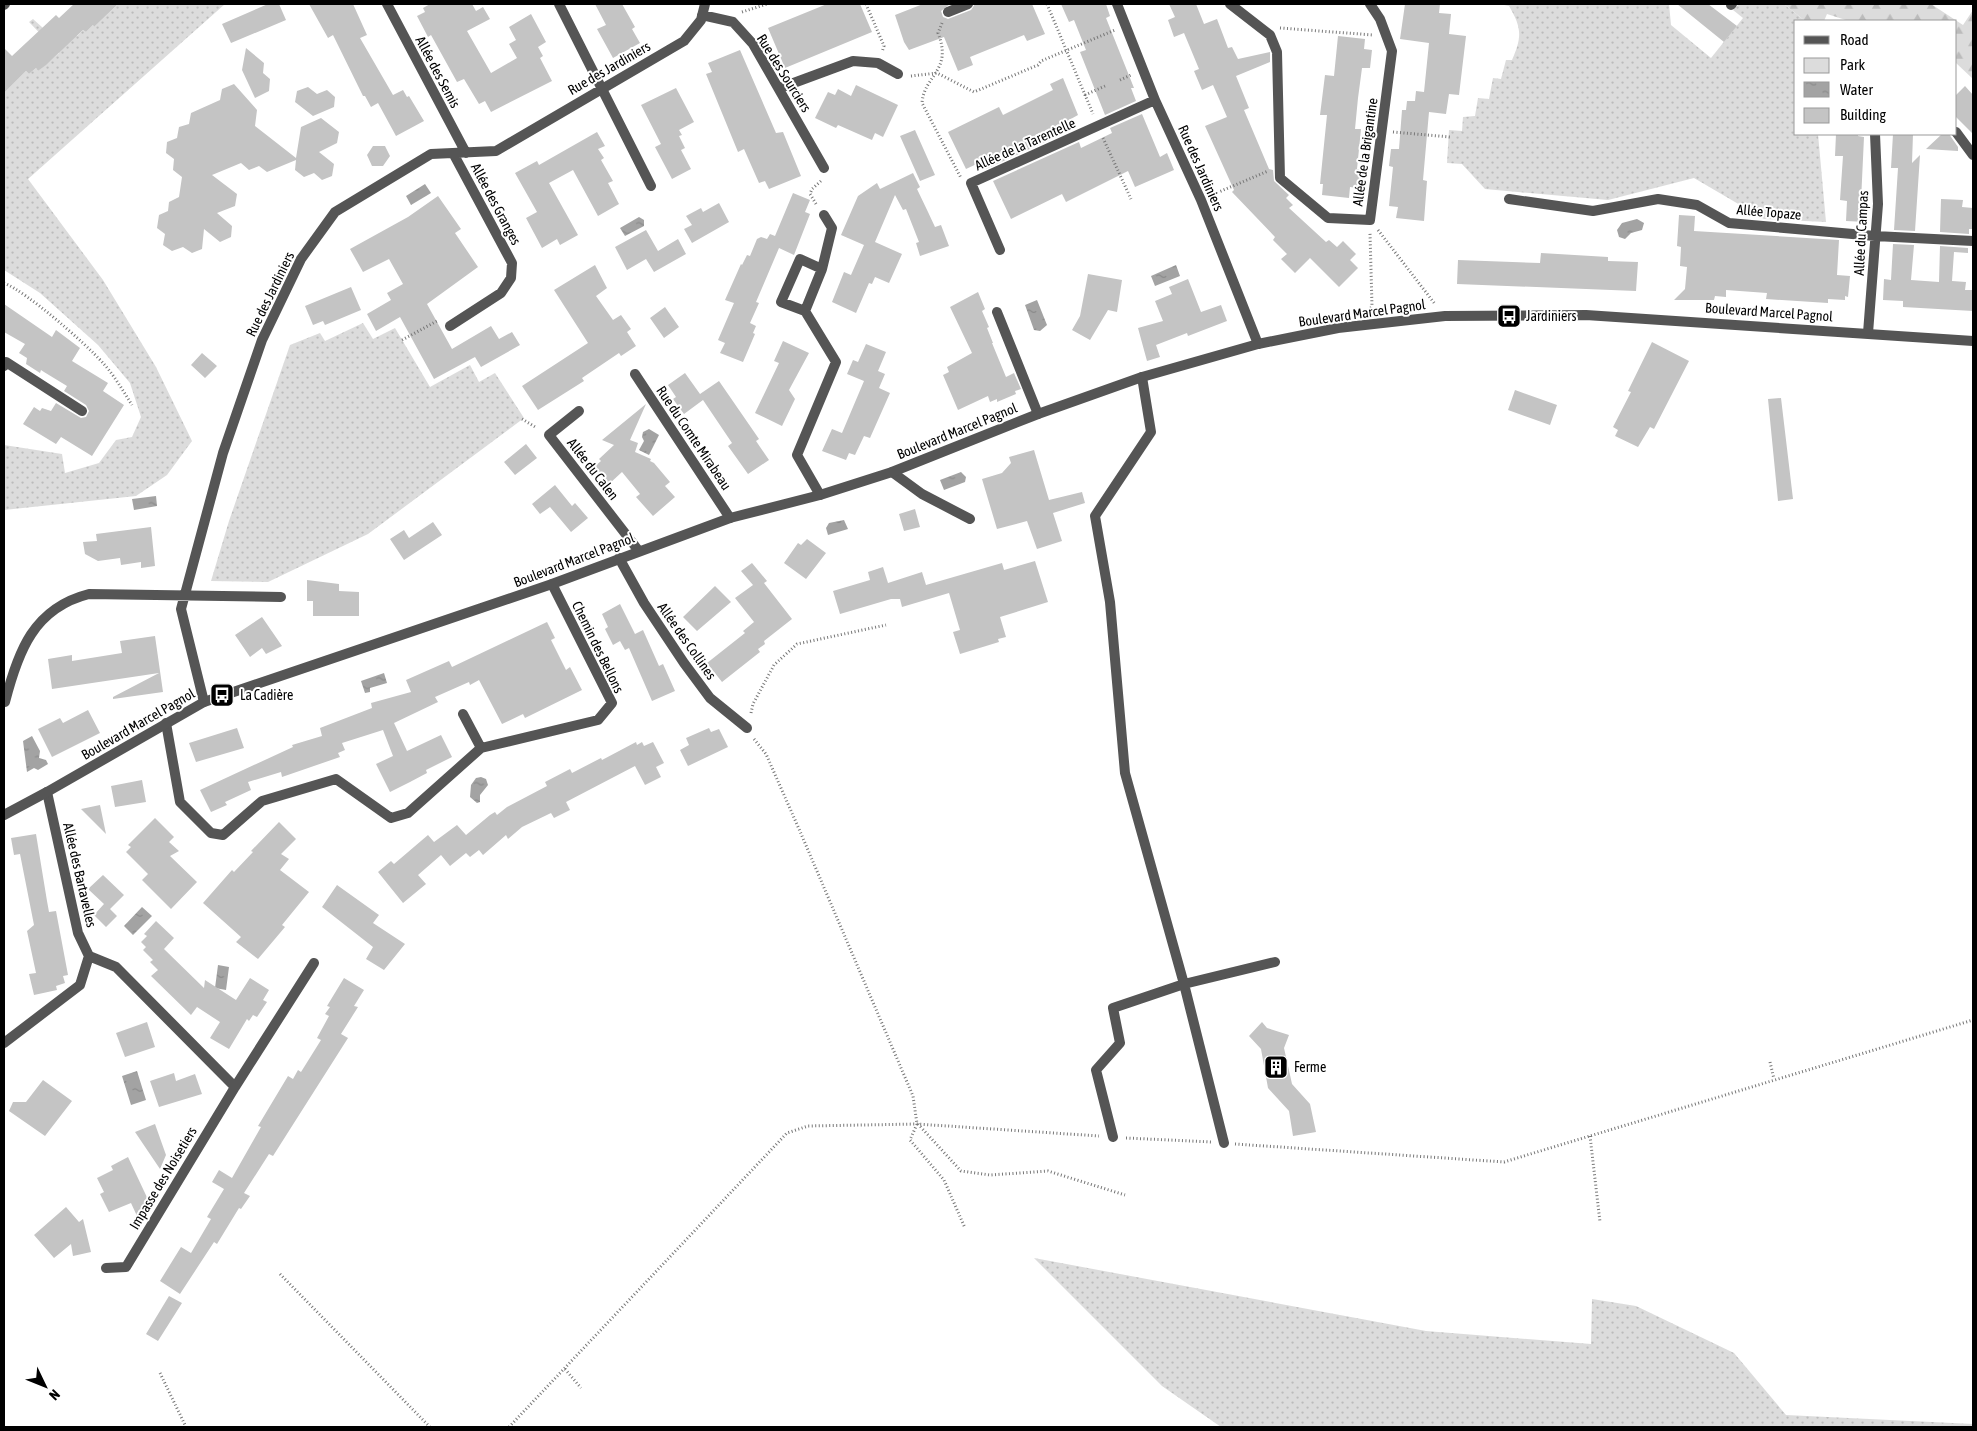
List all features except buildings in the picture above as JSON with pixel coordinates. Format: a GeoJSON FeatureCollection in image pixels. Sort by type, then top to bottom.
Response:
{"type":"FeatureCollection","features":[{"type":"Feature","properties":{"kind":"street","name":"Allée des Semis"},"geometry":{"type":"LineString","coordinates":[[387,4],[466,153]]}},
{"type":"Feature","properties":{"kind":"street"},"geometry":{"type":"LineString","coordinates":[[559,4],[651,186]]}},
{"type":"Feature","properties":{"kind":"street","name":"Rue des Jardiniers"},"geometry":{"type":"LineString","coordinates":[[204,702],[181,609],[223,453],[262,340],[301,259],[335,212],[431,154],[496,151],[684,41],[702,15],[705,4]]}},
{"type":"Feature","properties":{"kind":"street"},"geometry":{"type":"LineString","coordinates":[[948,12],[968,4]]}},
{"type":"Feature","properties":{"kind":"street","name":"Rue des Jardiniers"},"geometry":{"type":"LineString","coordinates":[[1117,4],[1155,100],[1202,200],[1258,344]]}},
{"type":"Feature","properties":{"kind":"street","name":"Allée de la Brigantine"},"geometry":{"type":"LineString","coordinates":[[1230,4],[1270,35],[1277,52],[1280,178],[1328,218],[1370,220],[1392,51],[1380,18],[1370,4]]}},
{"type":"Feature","properties":{"kind":"street"},"geometry":{"type":"LineString","coordinates":[[702,15],[733,22]]}},
{"type":"Feature","properties":{"kind":"street","name":"Rue des Sourciers"},"geometry":{"type":"LineString","coordinates":[[733,22],[753,44],[780,88],[824,168]]}},
{"type":"Feature","properties":{"kind":"street"},"geometry":{"type":"LineString","coordinates":[[780,88],[853,61],[878,63],[898,74]]}},
{"type":"Feature","properties":{"kind":"street","name":"Allée de la Tarentelle"},"geometry":{"type":"LineString","coordinates":[[1000,250],[971,183],[1155,100]]}},
{"type":"Feature","properties":{"kind":"street"},"geometry":{"type":"LineString","coordinates":[[1957,133],[1973,155]]}},
{"type":"Feature","properties":{"kind":"street","name":"Allée du Campas"},"geometry":{"type":"LineString","coordinates":[[1868,333],[1878,204],[1875,135]]}},
{"type":"Feature","properties":{"kind":"street","name":"Allée des Granges"},"geometry":{"type":"LineString","coordinates":[[450,326],[501,293],[511,278],[512,263],[453,153]]}},
{"type":"Feature","properties":{"kind":"street","name":"Allée Topaze"},"geometry":{"type":"LineString","coordinates":[[1508,199],[1593,211],[1658,199],[1697,205],[1729,223],[1875,236],[1973,241]]}},
{"type":"Feature","properties":{"kind":"street"},"geometry":{"type":"LineString","coordinates":[[805,311],[822,269],[832,228],[821,211]]}},
{"type":"Feature","properties":{"kind":"street"},"geometry":{"type":"LineString","coordinates":[[820,494],[797,455],[836,362],[805,311],[781,302],[800,259],[822,269]]}},
{"type":"Feature","properties":{"kind":"street"},"geometry":{"type":"LineString","coordinates":[[997,312],[1038,414]]}},
{"type":"Feature","properties":{"kind":"street","name":"Boulevard Marcel Pagnol"},"geometry":{"type":"LineString","coordinates":[[4,815],[204,702],[552,584],[638,550],[730,518],[892,472],[1038,414],[1142,377],[1258,344],[1360,325],[1445,316],[1586,315],[1973,341]]}},
{"type":"Feature","properties":{"kind":"street"},"geometry":{"type":"LineString","coordinates":[[4,366],[6,362],[82,411]]}},
{"type":"Feature","properties":{"kind":"street","name":"Rue du Comte Mirabeau"},"geometry":{"type":"LineString","coordinates":[[635,374],[730,518]]}},
{"type":"Feature","properties":{"kind":"street"},"geometry":{"type":"LineString","coordinates":[[1142,377],[1151,432],[1095,516],[1110,602],[1125,773],[1184,984],[1224,1143]]}},
{"type":"Feature","properties":{"kind":"street","name":"Allée du Calen"},"geometry":{"type":"LineString","coordinates":[[579,411],[549,435],[638,550]]}},
{"type":"Feature","properties":{"kind":"street"},"geometry":{"type":"LineString","coordinates":[[892,472],[922,494],[970,519]]}},
{"type":"Feature","properties":{"kind":"street","name":"Allée des Collines"},"geometry":{"type":"LineString","coordinates":[[619,558],[644,603],[710,698],[747,728]]}},
{"type":"Feature","properties":{"kind":"street","name":"Chemin des Bellons"},"geometry":{"type":"LineString","coordinates":[[166,723],[180,802],[211,833],[224,835],[262,801],[336,779],[391,818],[408,813],[481,748],[598,720],[612,703],[552,584]]}},
{"type":"Feature","properties":{"kind":"street"},"geometry":{"type":"LineString","coordinates":[[5,702],[11,678],[33,630],[48,613],[70,599],[89,594],[184,597],[281,597]]}},
{"type":"Feature","properties":{"kind":"street"},"geometry":{"type":"LineString","coordinates":[[463,714],[481,748]]}},
{"type":"Feature","properties":{"kind":"street","name":"Allée des Bartavelles"},"geometry":{"type":"LineString","coordinates":[[47,792],[78,933],[89,956]]}},
{"type":"Feature","properties":{"kind":"street"},"geometry":{"type":"LineString","coordinates":[[4,1044],[80,985],[89,956],[116,967],[235,1087]]}},
{"type":"Feature","properties":{"kind":"street"},"geometry":{"type":"LineString","coordinates":[[1113,1137],[1096,1070],[1120,1043],[1113,1008],[1184,984],[1275,962]]}},
{"type":"Feature","properties":{"kind":"street","name":"Impasse des Noisetiers"},"geometry":{"type":"LineString","coordinates":[[106,1268],[126,1266],[235,1087],[314,963]]}},
{"type":"Feature","properties":{"kind":"path"},"geometry":{"type":"LineString","coordinates":[[733,22],[743,12],[767,4]]}},
{"type":"Feature","properties":{"kind":"path"},"geometry":{"type":"LineString","coordinates":[[866,4],[884,46],[878,63]]}},
{"type":"Feature","properties":{"kind":"path"},"geometry":{"type":"LineString","coordinates":[[1047,4],[1097,126],[1131,198]]}},
{"type":"Feature","properties":{"kind":"path"},"geometry":{"type":"LineString","coordinates":[[948,12],[938,33],[943,46],[943,54],[937,72],[923,94],[922,103],[960,177],[971,183]]}},
{"type":"Feature","properties":{"kind":"path"},"geometry":{"type":"LineString","coordinates":[[898,74],[914,77],[926,72],[937,72],[974,92],[1126,25]]}},
{"type":"Feature","properties":{"kind":"path"},"geometry":{"type":"LineString","coordinates":[[1259,26],[1386,36]]}},
{"type":"Feature","properties":{"kind":"path"},"geometry":{"type":"LineString","coordinates":[[1085,95],[1105,86]]}},
{"type":"Feature","properties":{"kind":"path"},"geometry":{"type":"LineString","coordinates":[[1383,131],[1450,137]]}},
{"type":"Feature","properties":{"kind":"path"},"geometry":{"type":"LineString","coordinates":[[1202,200],[1280,166]]}},
{"type":"Feature","properties":{"kind":"path"},"geometry":{"type":"LineString","coordinates":[[821,211],[810,194],[812,189],[826,178],[827,172],[824,168]]}},
{"type":"Feature","properties":{"kind":"path"},"geometry":{"type":"LineString","coordinates":[[1370,220],[1445,316]]}},
{"type":"Feature","properties":{"kind":"path"},"geometry":{"type":"LineString","coordinates":[[1360,325],[1372,306],[1370,220]]}},
{"type":"Feature","properties":{"kind":"path"},"geometry":{"type":"LineString","coordinates":[[4,283],[14,287],[104,363],[132,405]]}},
{"type":"Feature","properties":{"kind":"path"},"geometry":{"type":"LineString","coordinates":[[402,340],[441,319],[450,326]]}},
{"type":"Feature","properties":{"kind":"path"},"geometry":{"type":"LineString","coordinates":[[522,419],[549,435]]}},
{"type":"Feature","properties":{"kind":"path"},"geometry":{"type":"LineString","coordinates":[[886,624],[797,644],[774,665],[753,704],[747,728],[766,754],[913,1096],[917,1124],[910,1140],[944,1180],[965,1228]]}},
{"type":"Feature","properties":{"kind":"path"},"geometry":{"type":"LineString","coordinates":[[509,1427],[787,1133],[808,1126],[917,1124],[1504,1162],[1973,1020]]}},
{"type":"Feature","properties":{"kind":"path"},"geometry":{"type":"LineString","coordinates":[[1770,1062],[1774,1079]]}},
{"type":"Feature","properties":{"kind":"path"},"geometry":{"type":"LineString","coordinates":[[917,1124],[961,1171],[990,1175],[1048,1171],[1125,1195]]}},
{"type":"Feature","properties":{"kind":"path"},"geometry":{"type":"LineString","coordinates":[[1590,1136],[1600,1222]]}},
{"type":"Feature","properties":{"kind":"path"},"geometry":{"type":"LineString","coordinates":[[280,1274],[430,1427]]}},
{"type":"Feature","properties":{"kind":"path"},"geometry":{"type":"LineString","coordinates":[[565,1369],[581,1388]]}},
{"type":"Feature","properties":{"kind":"path"},"geometry":{"type":"LineString","coordinates":[[160,1373],[186,1427]]}},
{"type":"Feature","properties":{"kind":"green space"},"geometry":{"type":"Polygon","coordinates":[[[118,4],[225,4],[28,179],[103,280],[156,367],[192,441],[167,475],[136,496],[4,510],[4,445],[62,454],[65,473],[99,463],[116,440],[132,437],[141,417],[130,383],[98,345],[40,293],[4,270],[4,93],[26,71],[29,74],[36,68],[38,71],[59,53],[29,22],[33,19],[43,28],[73,33],[77,36],[83,30],[86,32],[93,25],[94,27],[118,4]]]}},
{"type":"Feature","properties":{"kind":"green space"},"geometry":{"type":"Polygon","coordinates":[[[1499,4],[1669,4],[1671,25],[1711,58],[1743,18],[1733,10],[1739,4],[1784,4],[1804,20],[1794,20],[1794,135],[1818,135],[1826,222],[1764,219],[1694,178],[1608,200],[1485,189],[1462,164],[1447,163],[1449,130],[1462,131],[1463,117],[1475,116],[1478,98],[1489,99],[1493,78],[1501,79],[1506,60],[1512,60],[1518,45],[1519,33],[1516,20],[1509,6],[1499,4]]]}},
{"type":"Feature","properties":{"kind":"green space"},"geometry":{"type":"Polygon","coordinates":[[[1784,4],[1931,4],[1955,20],[1846,20],[1827,14],[1824,20],[1804,20],[1784,4]]]}},
{"type":"Feature","properties":{"kind":"green space"},"geometry":{"type":"Polygon","coordinates":[[[1973,10],[1973,79],[1957,64],[1957,21],[1963,25],[1973,10]]]}},
{"type":"Feature","properties":{"kind":"green space"},"geometry":{"type":"Polygon","coordinates":[[[363,323],[373,339],[395,328],[430,387],[470,365],[479,382],[495,373],[524,418],[368,534],[268,582],[211,581],[229,521],[290,345],[320,333],[325,341],[363,323]]]}},
{"type":"Feature","properties":{"kind":"green space"},"geometry":{"type":"Polygon","coordinates":[[[1034,1258],[1426,1331],[1591,1344],[1592,1299],[1636,1306],[1734,1353],[1786,1415],[1973,1424],[1973,1427],[1221,1427],[1162,1386],[1034,1258]]]}},
{"type":"Feature","properties":{"kind":"water"},"geometry":{"type":"Polygon","coordinates":[[[425,184],[431,193],[411,205],[406,196],[425,184]]]}},
{"type":"Feature","properties":{"kind":"water"},"geometry":{"type":"Polygon","coordinates":[[[639,217],[644,220],[644,226],[625,236],[620,228],[639,217]]]}},
{"type":"Feature","properties":{"kind":"water"},"geometry":{"type":"Polygon","coordinates":[[[1637,219],[1644,223],[1642,230],[1631,233],[1625,239],[1619,237],[1617,230],[1622,223],[1637,219]]]}},
{"type":"Feature","properties":{"kind":"water"},"geometry":{"type":"Polygon","coordinates":[[[1176,265],[1180,276],[1155,286],[1151,276],[1176,265]]]}},
{"type":"Feature","properties":{"kind":"water"},"geometry":{"type":"Polygon","coordinates":[[[1037,300],[1047,325],[1040,331],[1034,330],[1025,305],[1037,300]]]}},
{"type":"Feature","properties":{"kind":"water"},"geometry":{"type":"Polygon","coordinates":[[[649,429],[659,435],[649,455],[639,450],[644,441],[642,437],[643,432],[649,429]]]}},
{"type":"Feature","properties":{"kind":"water"},"geometry":{"type":"Polygon","coordinates":[[[961,472],[966,477],[965,482],[944,490],[940,480],[961,472]]]}},
{"type":"Feature","properties":{"kind":"water"},"geometry":{"type":"Polygon","coordinates":[[[156,496],[157,506],[134,510],[132,499],[156,496]]]}},
{"type":"Feature","properties":{"kind":"water"},"geometry":{"type":"Polygon","coordinates":[[[844,520],[848,529],[828,535],[826,528],[829,523],[844,520]]]}},
{"type":"Feature","properties":{"kind":"water"},"geometry":{"type":"Polygon","coordinates":[[[384,673],[387,683],[370,688],[370,692],[365,693],[361,681],[384,673]]]}},
{"type":"Feature","properties":{"kind":"water"},"geometry":{"type":"Polygon","coordinates":[[[32,736],[40,751],[39,758],[46,760],[48,764],[38,770],[34,768],[27,772],[23,741],[32,736]]]}},
{"type":"Feature","properties":{"kind":"water"},"geometry":{"type":"Polygon","coordinates":[[[476,778],[486,779],[488,785],[480,795],[480,802],[477,803],[470,797],[471,785],[476,778]]]}},
{"type":"Feature","properties":{"kind":"water"},"geometry":{"type":"Polygon","coordinates":[[[142,907],[152,916],[133,935],[124,926],[142,907]]]}},
{"type":"Feature","properties":{"kind":"water"},"geometry":{"type":"Polygon","coordinates":[[[218,965],[229,967],[226,990],[215,988],[218,965]]]}},
{"type":"Feature","properties":{"kind":"water"},"geometry":{"type":"Polygon","coordinates":[[[137,1071],[146,1100],[131,1105],[122,1076],[137,1071]]]}},
{"type":"Feature","properties":{"kind":"place","name":"Jardiniers"},"geometry":{"type":"Point","coordinates":[1509,316]}},
{"type":"Feature","properties":{"kind":"place","name":"La Cadière"},"geometry":{"type":"Point","coordinates":[222,695]}},
{"type":"Feature","properties":{"kind":"place","name":"Ferme"},"geometry":{"type":"Point","coordinates":[1276,1067]}}]}
